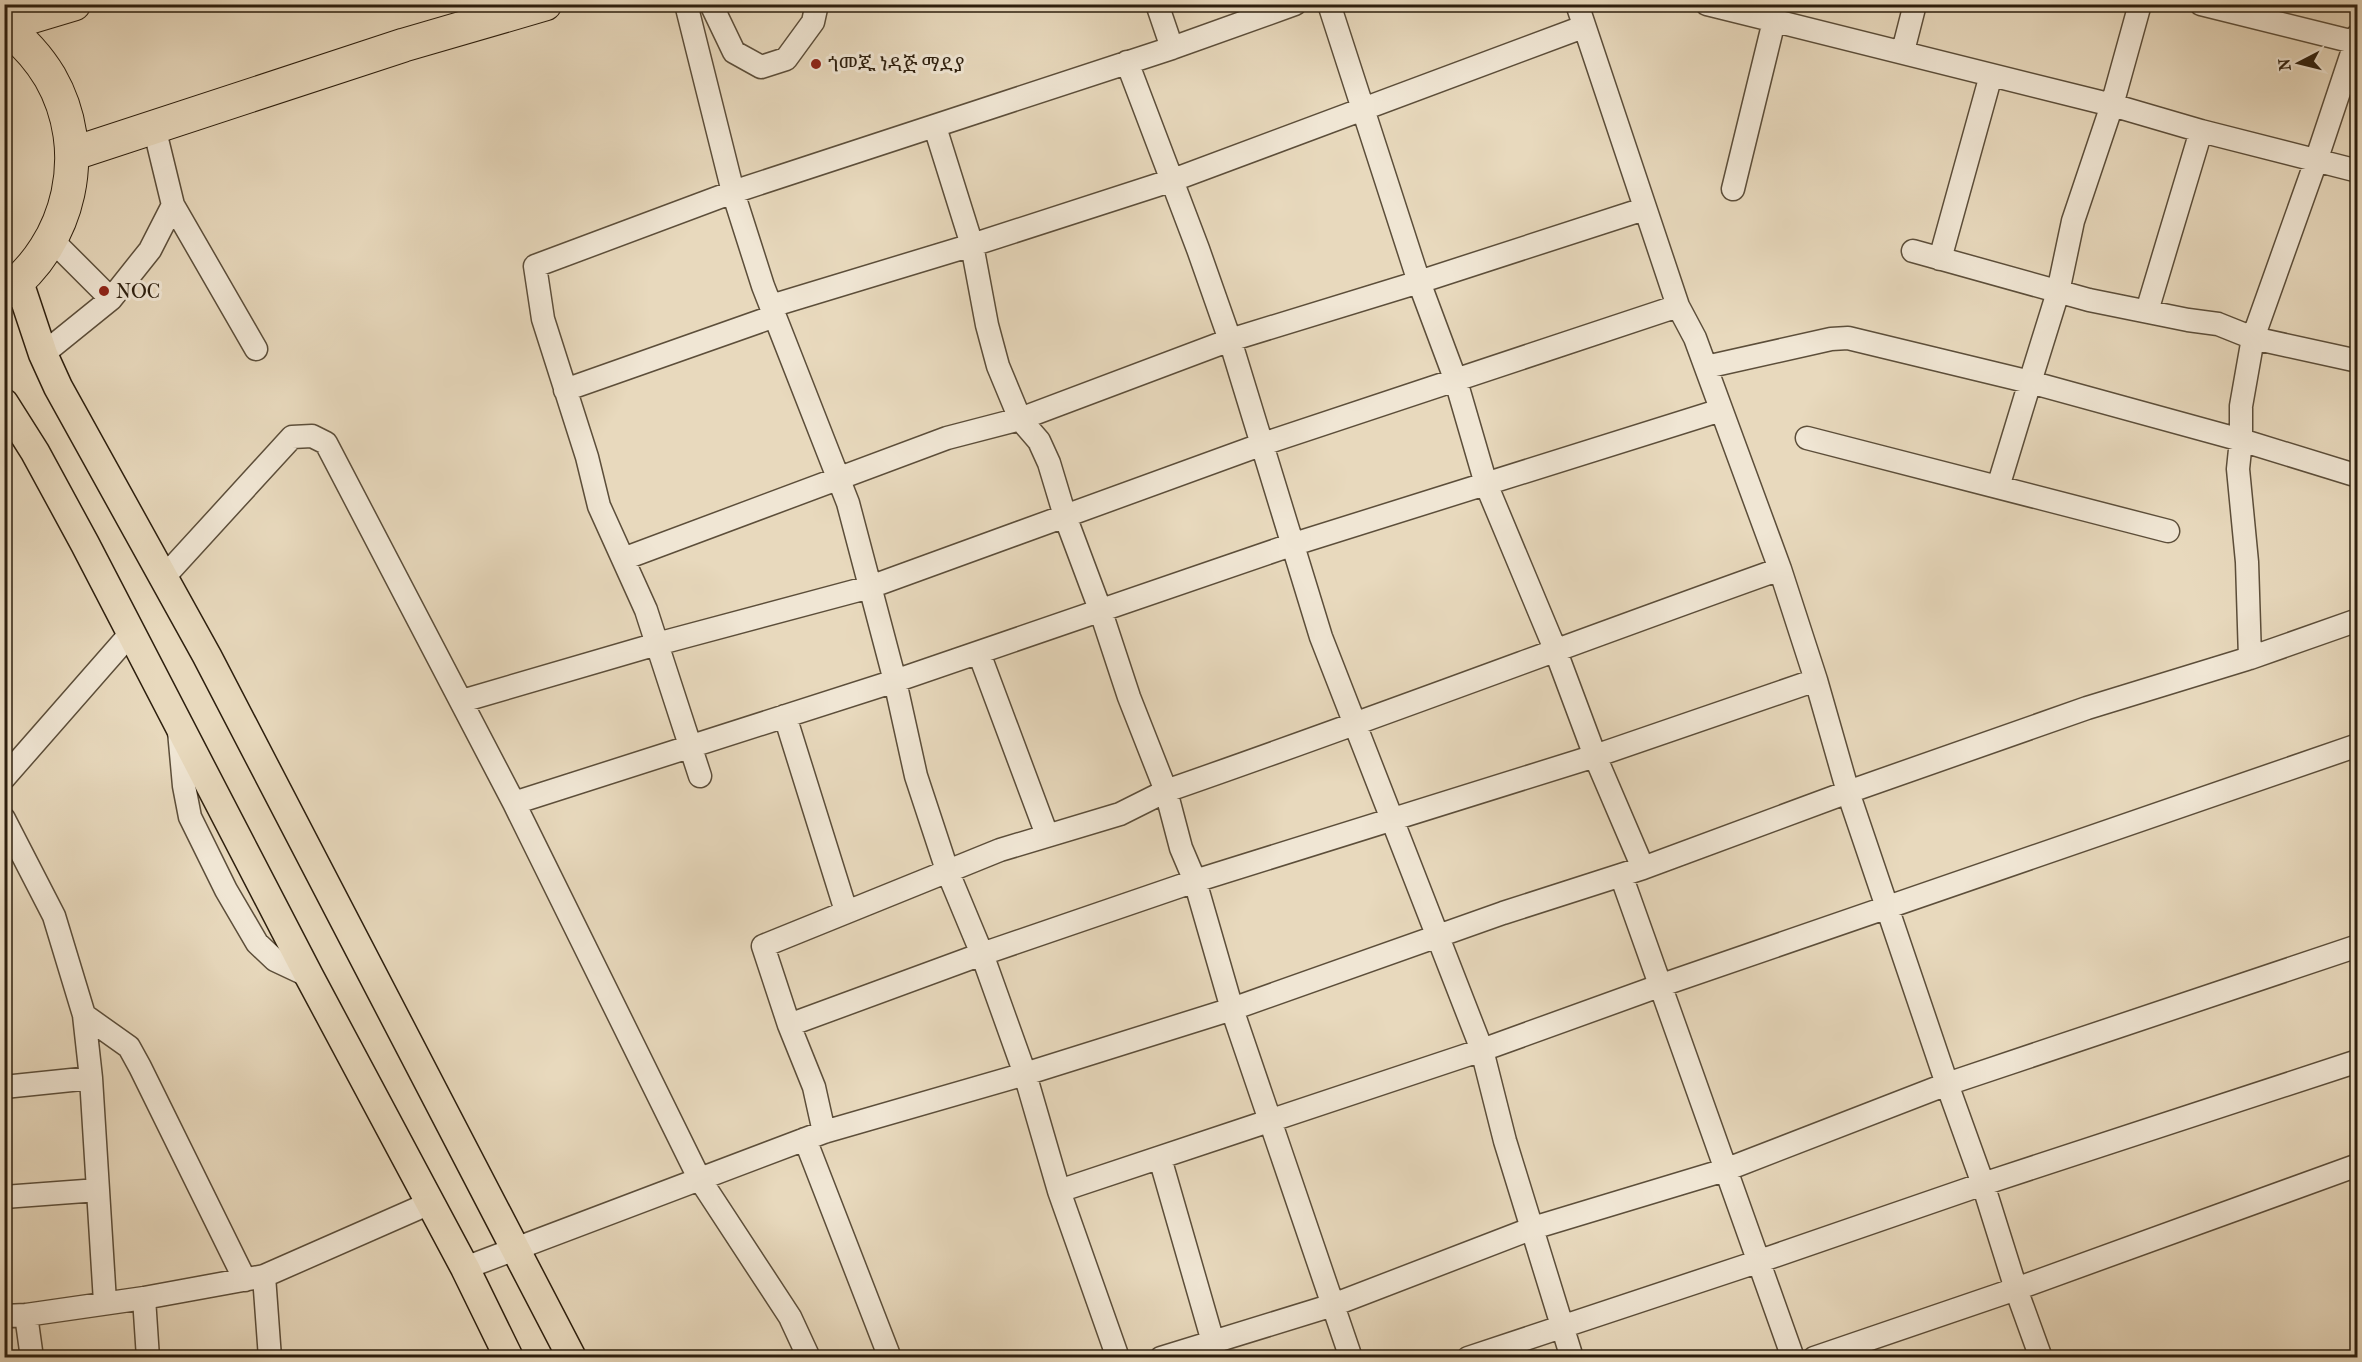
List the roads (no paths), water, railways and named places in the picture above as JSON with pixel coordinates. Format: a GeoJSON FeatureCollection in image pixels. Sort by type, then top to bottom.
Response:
{"type":"FeatureCollection","features":[{"type":"Feature","properties":{"kind":"highway"},"geometry":{"type":"LineString","coordinates":[[12,287],[36,265],[52,240],[64,213],[71,184],[72,154],[69,127],[62,100],[49,76],[33,54],[4,25],[74,4]]}},
{"type":"Feature","properties":{"kind":"highway"},"geometry":{"type":"LineString","coordinates":[[72,154],[404,45],[545,4]]}},
{"type":"Feature","properties":{"kind":"main road"},"geometry":{"type":"LineString","coordinates":[[12,287],[58,387],[164,577],[572,1358]]}},
{"type":"Feature","properties":{"kind":"main road"},"geometry":{"type":"LineString","coordinates":[[4,403],[35,452],[131,633],[309,976],[465,1268],[509,1358]]}},
{"type":"Feature","properties":{"kind":"street"},"geometry":{"type":"LineString","coordinates":[[686,4],[733,192],[773,311],[848,503],[895,681],[916,776],[947,870],[982,954],[1025,1074],[1059,1191],[1118,1358]]}},
{"type":"Feature","properties":{"kind":"street"},"geometry":{"type":"LineString","coordinates":[[711,4],[734,52],[761,67],[786,59],[813,22],[817,4]]}},
{"type":"Feature","properties":{"kind":"street"},"geometry":{"type":"LineString","coordinates":[[1157,4],[1172,48]]}},
{"type":"Feature","properties":{"kind":"street"},"geometry":{"type":"LineString","coordinates":[[700,776],[646,610],[599,506],[587,457],[543,319],[535,266],[733,192],[1172,48],[1294,4]]}},
{"type":"Feature","properties":{"kind":"street"},"geometry":{"type":"LineString","coordinates":[[1329,4],[1419,282],[1456,381],[1486,484],[1556,649],[1595,756],[1643,868]]}},
{"type":"Feature","properties":{"kind":"street"},"geometry":{"type":"LineString","coordinates":[[1577,4],[1678,306],[1695,338],[1780,569],[1886,908],[1983,1184],[2016,1289],[2041,1358]]}},
{"type":"Feature","properties":{"kind":"street"},"geometry":{"type":"LineString","coordinates":[[1707,4],[1903,51],[2358,171]]}},
{"type":"Feature","properties":{"kind":"street"},"geometry":{"type":"LineString","coordinates":[[1903,51],[1916,4]]}},
{"type":"Feature","properties":{"kind":"street"},"geometry":{"type":"LineString","coordinates":[[1998,487],[2058,292],[2073,221],[2112,105],[2140,4]]}},
{"type":"Feature","properties":{"kind":"street"},"geometry":{"type":"LineString","coordinates":[[2201,4],[2357,40],[2253,338],[2241,406],[2238,469],[2247,562],[2250,658]]}},
{"type":"Feature","properties":{"kind":"street"},"geometry":{"type":"LineString","coordinates":[[1733,189],[1774,21]]}},
{"type":"Feature","properties":{"kind":"street"},"geometry":{"type":"LineString","coordinates":[[565,390],[773,311],[1173,180],[1583,27]]}},
{"type":"Feature","properties":{"kind":"street"},"geometry":{"type":"LineString","coordinates":[[1127,62],[1173,180],[1230,340],[1321,636],[1482,1050],[1505,1141],[1572,1358]]}},
{"type":"Feature","properties":{"kind":"street"},"geometry":{"type":"LineString","coordinates":[[1940,259],[1991,75]]}},
{"type":"Feature","properties":{"kind":"street"},"geometry":{"type":"LineString","coordinates":[[154,127],[173,205],[256,350]]}},
{"type":"Feature","properties":{"kind":"street"},"geometry":{"type":"LineString","coordinates":[[935,127],[972,245],[995,356],[1020,419],[1039,441],[1050,462],[1065,516],[1101,612],[1129,697],[1166,791],[1181,848],[1195,881],[1232,1009],[1351,1358]]}},
{"type":"Feature","properties":{"kind":"street"},"geometry":{"type":"LineString","coordinates":[[2147,311],[2201,131]]}},
{"type":"Feature","properties":{"kind":"street"},"geometry":{"type":"LineString","coordinates":[[44,354],[111,299],[150,250],[173,205]]}},
{"type":"Feature","properties":{"kind":"street"},"geometry":{"type":"LineString","coordinates":[[623,559],[947,438],[1020,419],[1230,340],[1644,209]]}},
{"type":"Feature","properties":{"kind":"street"},"geometry":{"type":"LineString","coordinates":[[52,240],[111,299]]}},
{"type":"Feature","properties":{"kind":"street"},"geometry":{"type":"LineString","coordinates":[[1913,251],[2058,292],[2107,304],[2218,324],[2253,338],[2358,361]]}},
{"type":"Feature","properties":{"kind":"street"},"geometry":{"type":"LineString","coordinates":[[462,701],[657,644],[870,587],[1263,444],[1678,306]]}},
{"type":"Feature","properties":{"kind":"street"},"geometry":{"type":"LineString","coordinates":[[1706,368],[1831,339],[1848,338],[2030,382],[2241,440],[2358,476]]}},
{"type":"Feature","properties":{"kind":"street"},"geometry":{"type":"LineString","coordinates":[[514,803],[895,681],[1292,545],[1721,410]]}},
{"type":"Feature","properties":{"kind":"street"},"geometry":{"type":"LineString","coordinates":[[164,577],[292,437],[312,436],[326,443],[514,803],[699,1178],[790,1317],[809,1358]]}},
{"type":"Feature","properties":{"kind":"street"},"geometry":{"type":"LineString","coordinates":[[1807,438],[2168,531]]}},
{"type":"Feature","properties":{"kind":"street"},"geometry":{"type":"LineString","coordinates":[[890,1358],[814,1136],[814,1087],[789,1025],[763,946],[947,870],[1047,835],[1120,814],[1166,791],[1355,725],[1556,649],[1780,569]]}},
{"type":"Feature","properties":{"kind":"street"},"geometry":{"type":"LineString","coordinates":[[465,1268],[814,1136],[1025,1074],[1232,1009],[1439,936],[1643,868],[1848,792],[2087,708],[2250,658],[2358,620]]}},
{"type":"Feature","properties":{"kind":"street"},"geometry":{"type":"LineString","coordinates":[[4,778],[131,633]]}},
{"type":"Feature","properties":{"kind":"street"},"geometry":{"type":"LineString","coordinates":[[979,653],[1047,835]]}},
{"type":"Feature","properties":{"kind":"street"},"geometry":{"type":"LineString","coordinates":[[789,1025],[982,954],[1195,881],[1595,756],[1816,680]]}},
{"type":"Feature","properties":{"kind":"street"},"geometry":{"type":"LineString","coordinates":[[785,716],[846,911]]}},
{"type":"Feature","properties":{"kind":"street"},"geometry":{"type":"LineString","coordinates":[[1059,1191],[1482,1050],[1659,986],[2358,745]]}},
{"type":"Feature","properties":{"kind":"street"},"geometry":{"type":"LineString","coordinates":[[4,819],[54,916],[84,1016],[91,1078],[105,1302]]}},
{"type":"Feature","properties":{"kind":"street"},"geometry":{"type":"LineString","coordinates":[[1621,875],[1793,1358]]}},
{"type":"Feature","properties":{"kind":"street"},"geometry":{"type":"LineString","coordinates":[[1161,1358],[1334,1305],[1533,1227],[1725,1170],[1947,1084],[2358,946]]}},
{"type":"Feature","properties":{"kind":"street"},"geometry":{"type":"LineString","coordinates":[[84,1016],[129,1047],[141,1066],[255,1278],[270,1358]]}},
{"type":"Feature","properties":{"kind":"street"},"geometry":{"type":"LineString","coordinates":[[1468,1358],[1758,1262],[1983,1184],[2358,1061]]}},
{"type":"Feature","properties":{"kind":"street"},"geometry":{"type":"LineString","coordinates":[[4,1087],[91,1078]]}},
{"type":"Feature","properties":{"kind":"street"},"geometry":{"type":"LineString","coordinates":[[1160,1158],[1213,1342]]}},
{"type":"Feature","properties":{"kind":"street"},"geometry":{"type":"LineString","coordinates":[[1814,1358],[2016,1289],[2358,1165]]}},
{"type":"Feature","properties":{"kind":"street"},"geometry":{"type":"LineString","coordinates":[[4,1197],[98,1190]]}},
{"type":"Feature","properties":{"kind":"street"},"geometry":{"type":"LineString","coordinates":[[32,1358],[15,1316],[144,1298],[255,1278],[430,1203]]}},
{"type":"Feature","properties":{"kind":"street"},"geometry":{"type":"LineString","coordinates":[[144,1298],[148,1358]]}},
{"type":"Feature","properties":{"kind":"place","name":"ጎመጁ ነዳጅ ማደያ"},"geometry":{"type":"Point","coordinates":[816,64]}},
{"type":"Feature","properties":{"kind":"place","name":"NOC"},"geometry":{"type":"Point","coordinates":[104,291]}}]}
